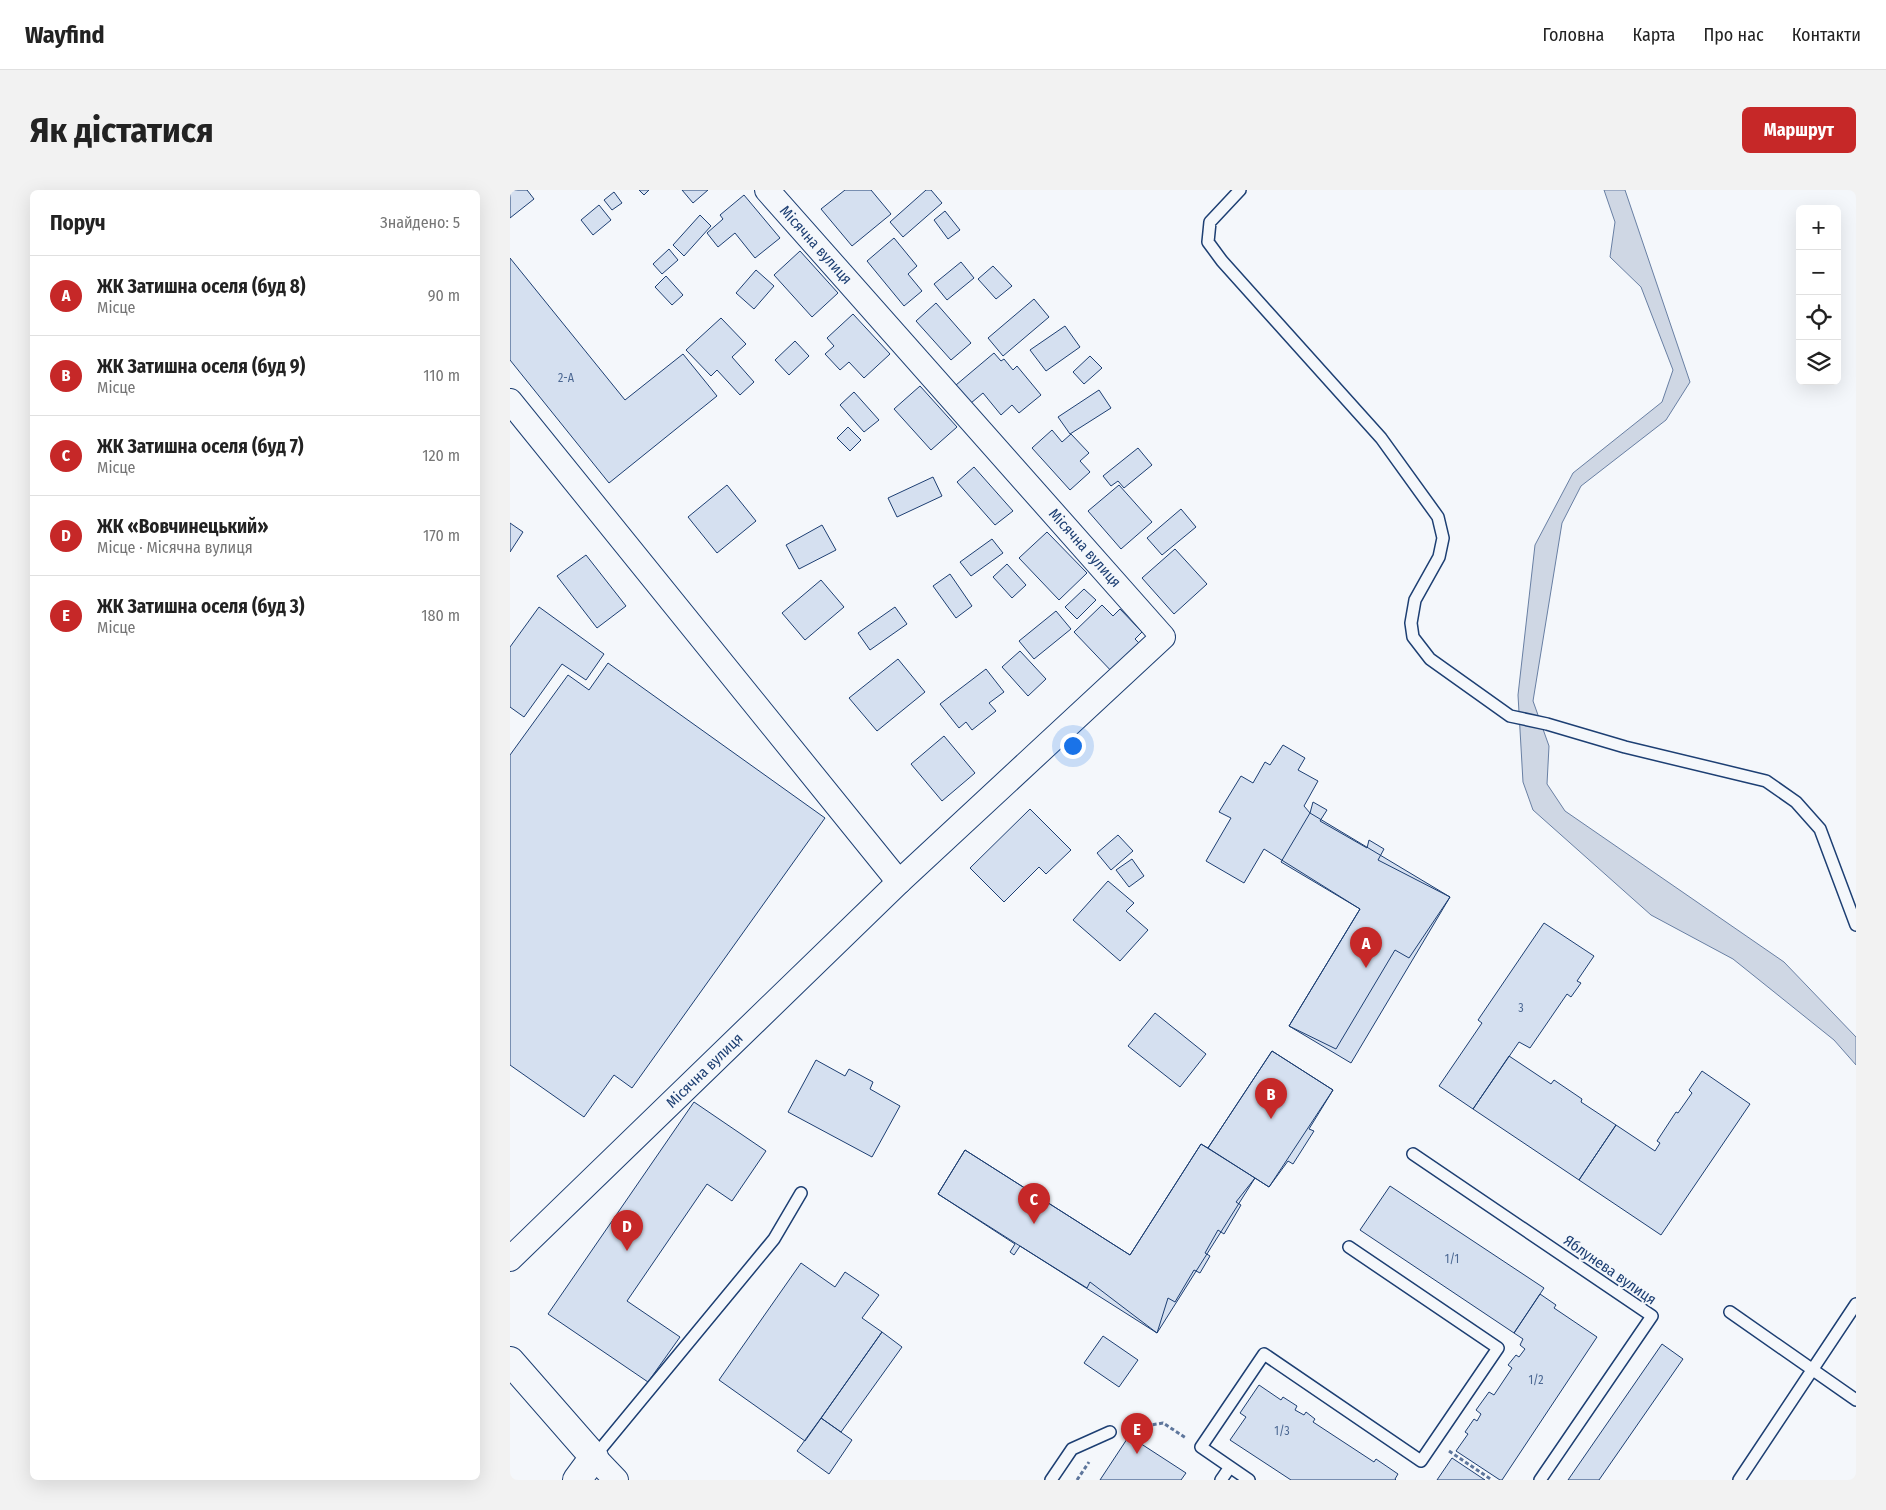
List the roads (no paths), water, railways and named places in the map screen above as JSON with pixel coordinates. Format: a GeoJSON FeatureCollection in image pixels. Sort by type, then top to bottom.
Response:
{"type":"FeatureCollection","features":[{"type":"Feature","properties":{"kind":"street","name":"Місячна вулиця"},"geometry":{"type":"LineString","coordinates":[[510,1259],[900,882],[1164,637],[767,190]]}},
{"type":"Feature","properties":{"kind":"street"},"geometry":{"type":"LineString","coordinates":[[510,401],[900,882]]}},
{"type":"Feature","properties":{"kind":"street"},"geometry":{"type":"LineString","coordinates":[[510,1361],[616,1480]]}},
{"type":"Feature","properties":{"kind":"street"},"geometry":{"type":"LineString","coordinates":[[577,1480],[594,1457]]}},
{"type":"Feature","properties":{"kind":"lane"},"geometry":{"type":"LineString","coordinates":[[1240,190],[1210,222],[1208,242],[1222,261],[1381,438],[1438,517],[1443,538],[1439,557],[1415,600],[1411,622],[1413,637],[1430,659],[1510,716],[1547,724],[1625,747],[1766,781],[1796,802],[1820,829],[1856,925]]}},
{"type":"Feature","properties":{"kind":"lane","name":"Яблунева вулиця"},"geometry":{"type":"LineString","coordinates":[[1413,1154],[1652,1316],[1540,1480]]}},
{"type":"Feature","properties":{"kind":"lane"},"geometry":{"type":"LineString","coordinates":[[594,1457],[774,1239],[802,1193]]}},
{"type":"Feature","properties":{"kind":"lane"},"geometry":{"type":"LineString","coordinates":[[1249,1480],[1200,1447],[1264,1354],[1421,1460],[1498,1348],[1349,1247]]}},
{"type":"Feature","properties":{"kind":"lane"},"geometry":{"type":"LineString","coordinates":[[1739,1480],[1856,1304]]}},
{"type":"Feature","properties":{"kind":"lane"},"geometry":{"type":"LineString","coordinates":[[1730,1312],[1856,1400]]}},
{"type":"Feature","properties":{"kind":"lane"},"geometry":{"type":"LineString","coordinates":[[1051,1480],[1072,1449],[1110,1432]]}},
{"type":"Feature","properties":{"kind":"lane"},"geometry":{"type":"LineString","coordinates":[[1221,1480],[1230,1467]]}},
{"type":"Feature","properties":{"kind":"place","name":"ЖК Затишна оселя (буд 8)"},"geometry":{"type":"Point","coordinates":[1366,968]}},
{"type":"Feature","properties":{"kind":"place","name":"ЖК Затишна оселя (буд 9)"},"geometry":{"type":"Point","coordinates":[1271,1119]}},
{"type":"Feature","properties":{"kind":"place","name":"ЖК Затишна оселя (буд 7)"},"geometry":{"type":"Point","coordinates":[1034,1224]}},
{"type":"Feature","properties":{"kind":"place","name":"ЖК «Вовчинецький»"},"geometry":{"type":"Point","coordinates":[627,1251]}},
{"type":"Feature","properties":{"kind":"place","name":"ЖК Затишна оселя (буд 3)"},"geometry":{"type":"Point","coordinates":[1137,1454]}}]}
